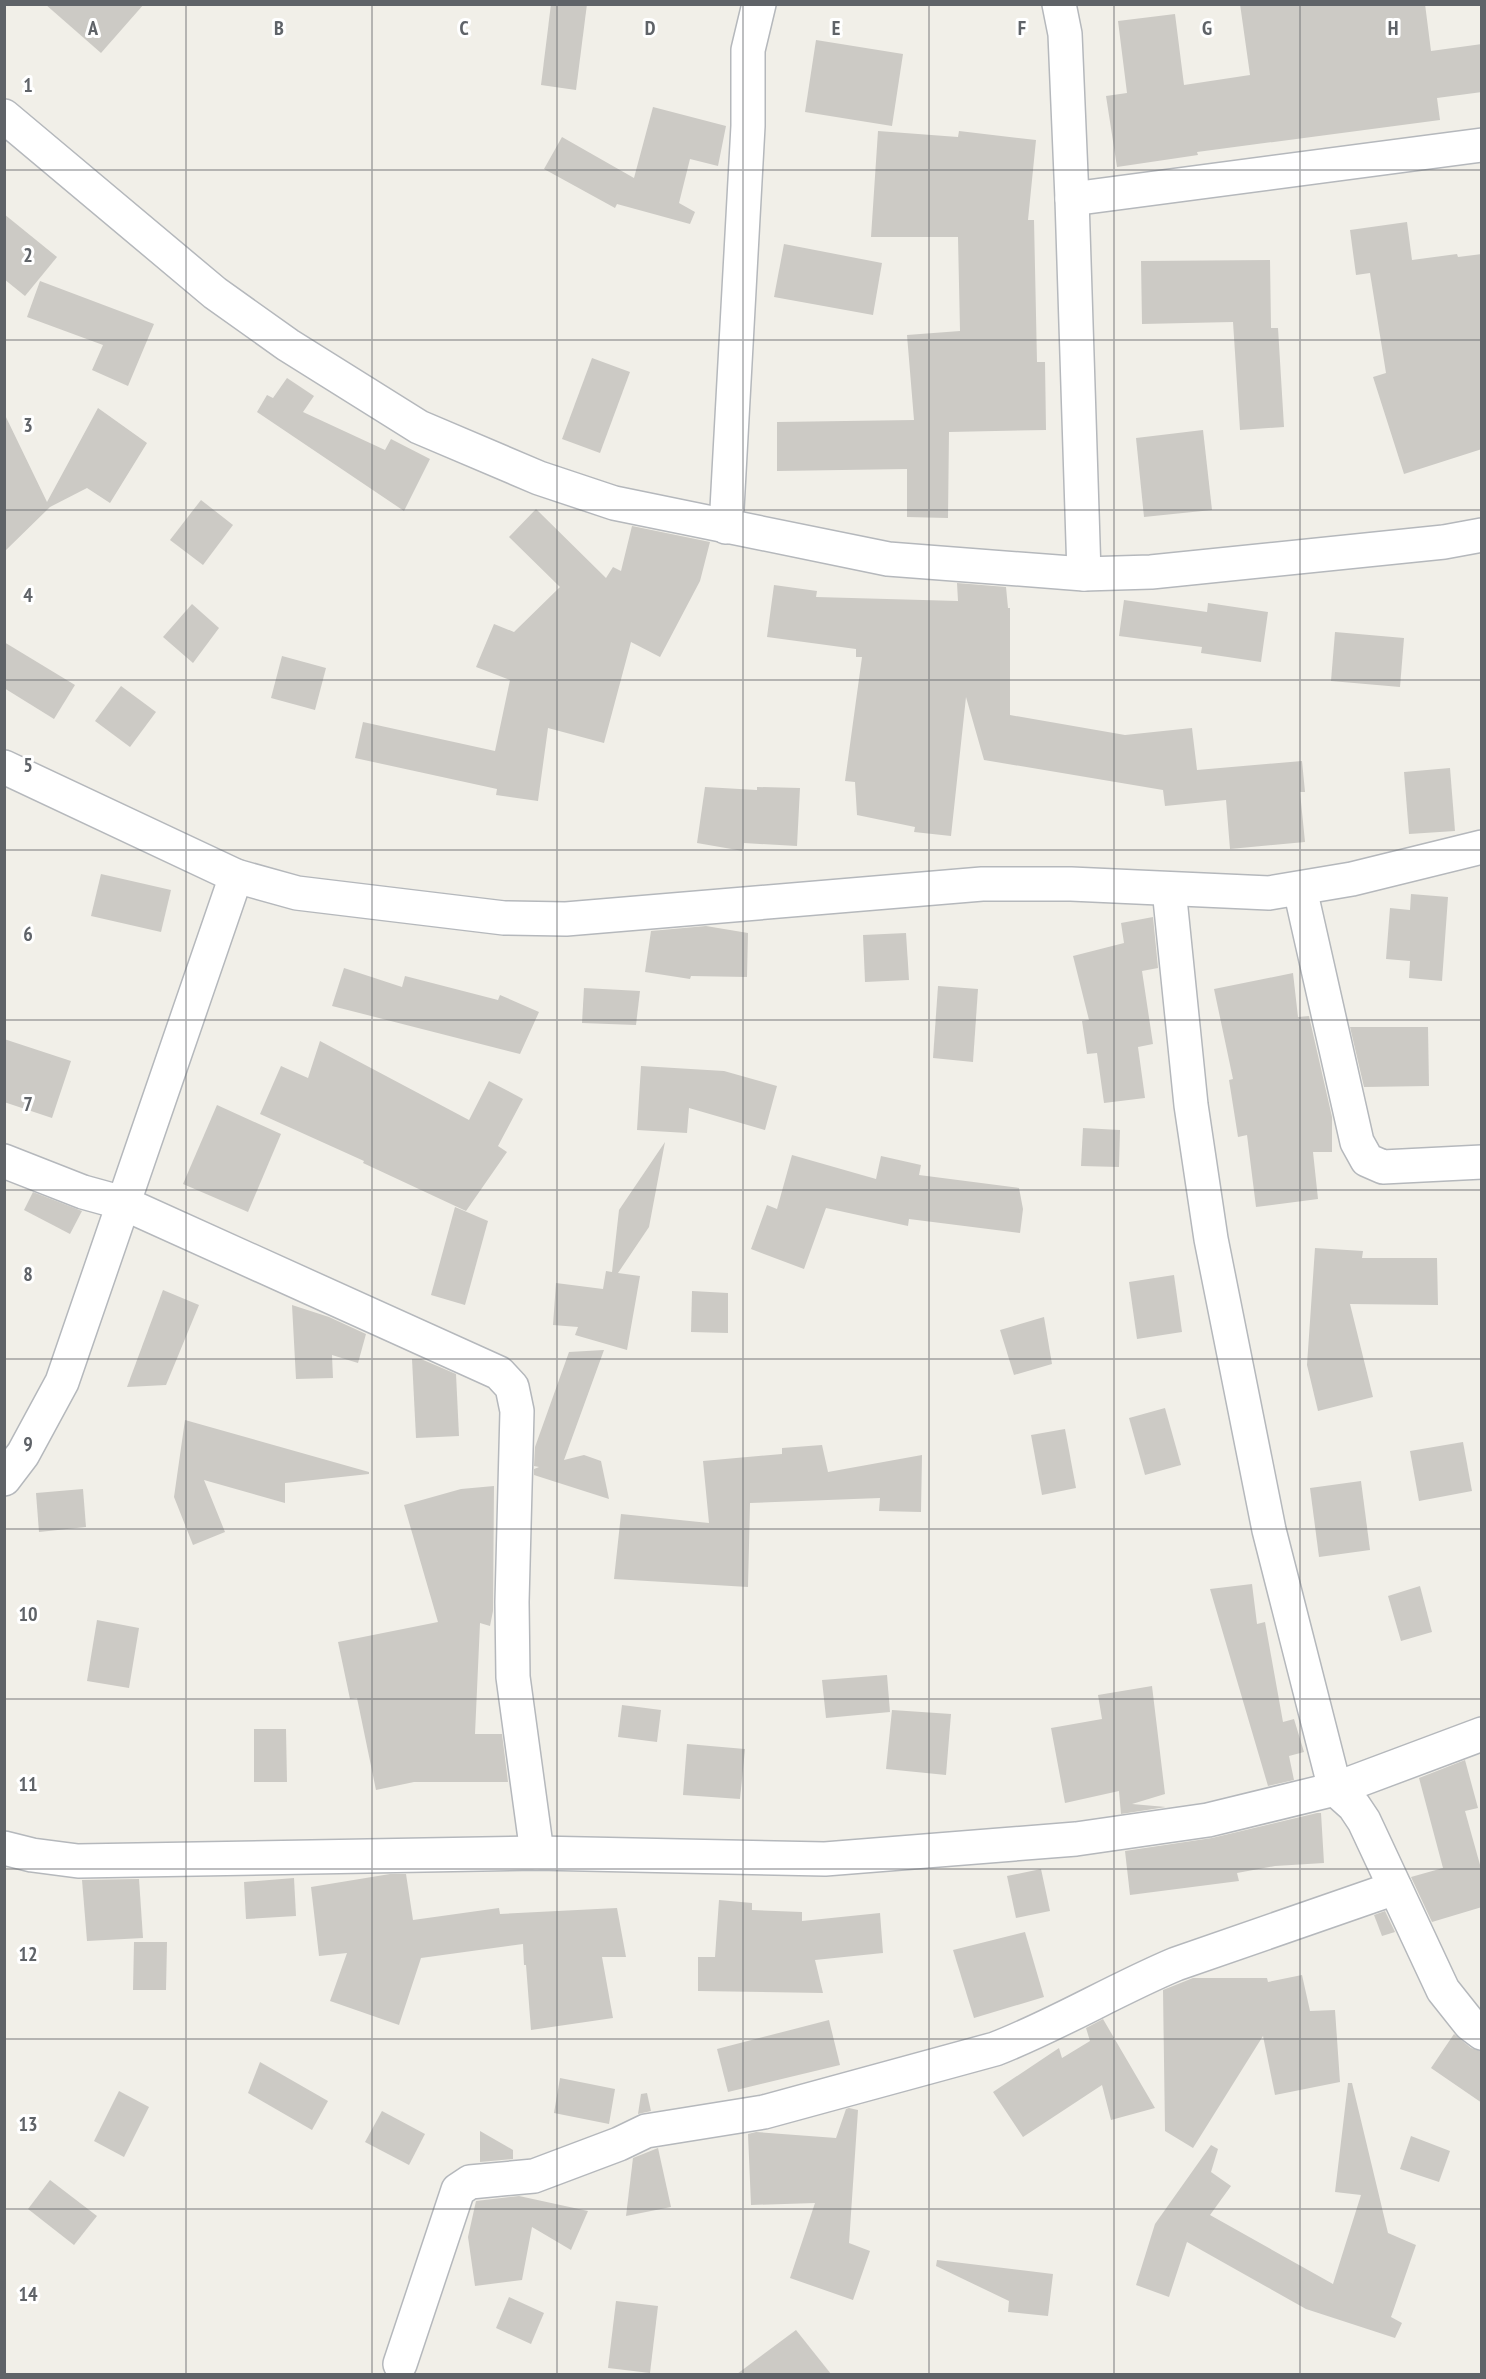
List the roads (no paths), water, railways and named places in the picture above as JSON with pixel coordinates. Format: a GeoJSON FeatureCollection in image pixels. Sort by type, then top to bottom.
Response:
{"type":"FeatureCollection","features":[{"type":"Feature","properties":{"kind":"street"},"geometry":{"type":"LineString","coordinates":[[726,527],[747,126],[748,50],[759,4]]}},
{"type":"Feature","properties":{"kind":"street"},"geometry":{"type":"LineString","coordinates":[[1059,4],[1065,34],[1084,574]]}},
{"type":"Feature","properties":{"kind":"street"},"geometry":{"type":"LineString","coordinates":[[4,116],[215,293],[288,345],[419,427],[539,478],[615,503],[888,559],[1084,574],[1151,572],[1444,542],[1482,535]]}},
{"type":"Feature","properties":{"kind":"street"},"geometry":{"type":"LineString","coordinates":[[1072,199],[1482,145]]}},
{"type":"Feature","properties":{"kind":"street"},"geometry":{"type":"LineString","coordinates":[[4,767],[236,876],[297,893],[504,918],[566,919],[982,884],[1071,884],[1269,893],[1352,879],[1482,847]]}},
{"type":"Feature","properties":{"kind":"street"},"geometry":{"type":"LineString","coordinates":[[4,1479],[23,1454],[62,1382],[236,876]]}},
{"type":"Feature","properties":{"kind":"street"},"geometry":{"type":"LineString","coordinates":[[1169,889],[1191,1105],[1211,1239],[1269,1530],[1335,1789],[1353,1806],[1364,1821],[1443,1990],[1470,2024],[1482,2033]]}},
{"type":"Feature","properties":{"kind":"street"},"geometry":{"type":"LineString","coordinates":[[1300,889],[1357,1142],[1367,1160],[1383,1167],[1482,1162]]}},
{"type":"Feature","properties":{"kind":"street"},"geometry":{"type":"LineString","coordinates":[[4,1161],[83,1192],[123,1203],[499,1373],[512,1387],[517,1411],[512,1602],[513,1677],[537,1853]]}},
{"type":"Feature","properties":{"kind":"street"},"geometry":{"type":"LineString","coordinates":[[4,1848],[32,1855],[78,1861],[537,1853],[825,1860],[1076,1839],[1208,1820],[1335,1789],[1482,1734]]}},
{"type":"Feature","properties":{"kind":"street"},"geometry":{"type":"LineString","coordinates":[[400,2364],[458,2190],[470,2182],[534,2176],[646,2132],[764,2112],[995,2049],[1025,2037],[1176,1964],[1395,1888]]}}]}
